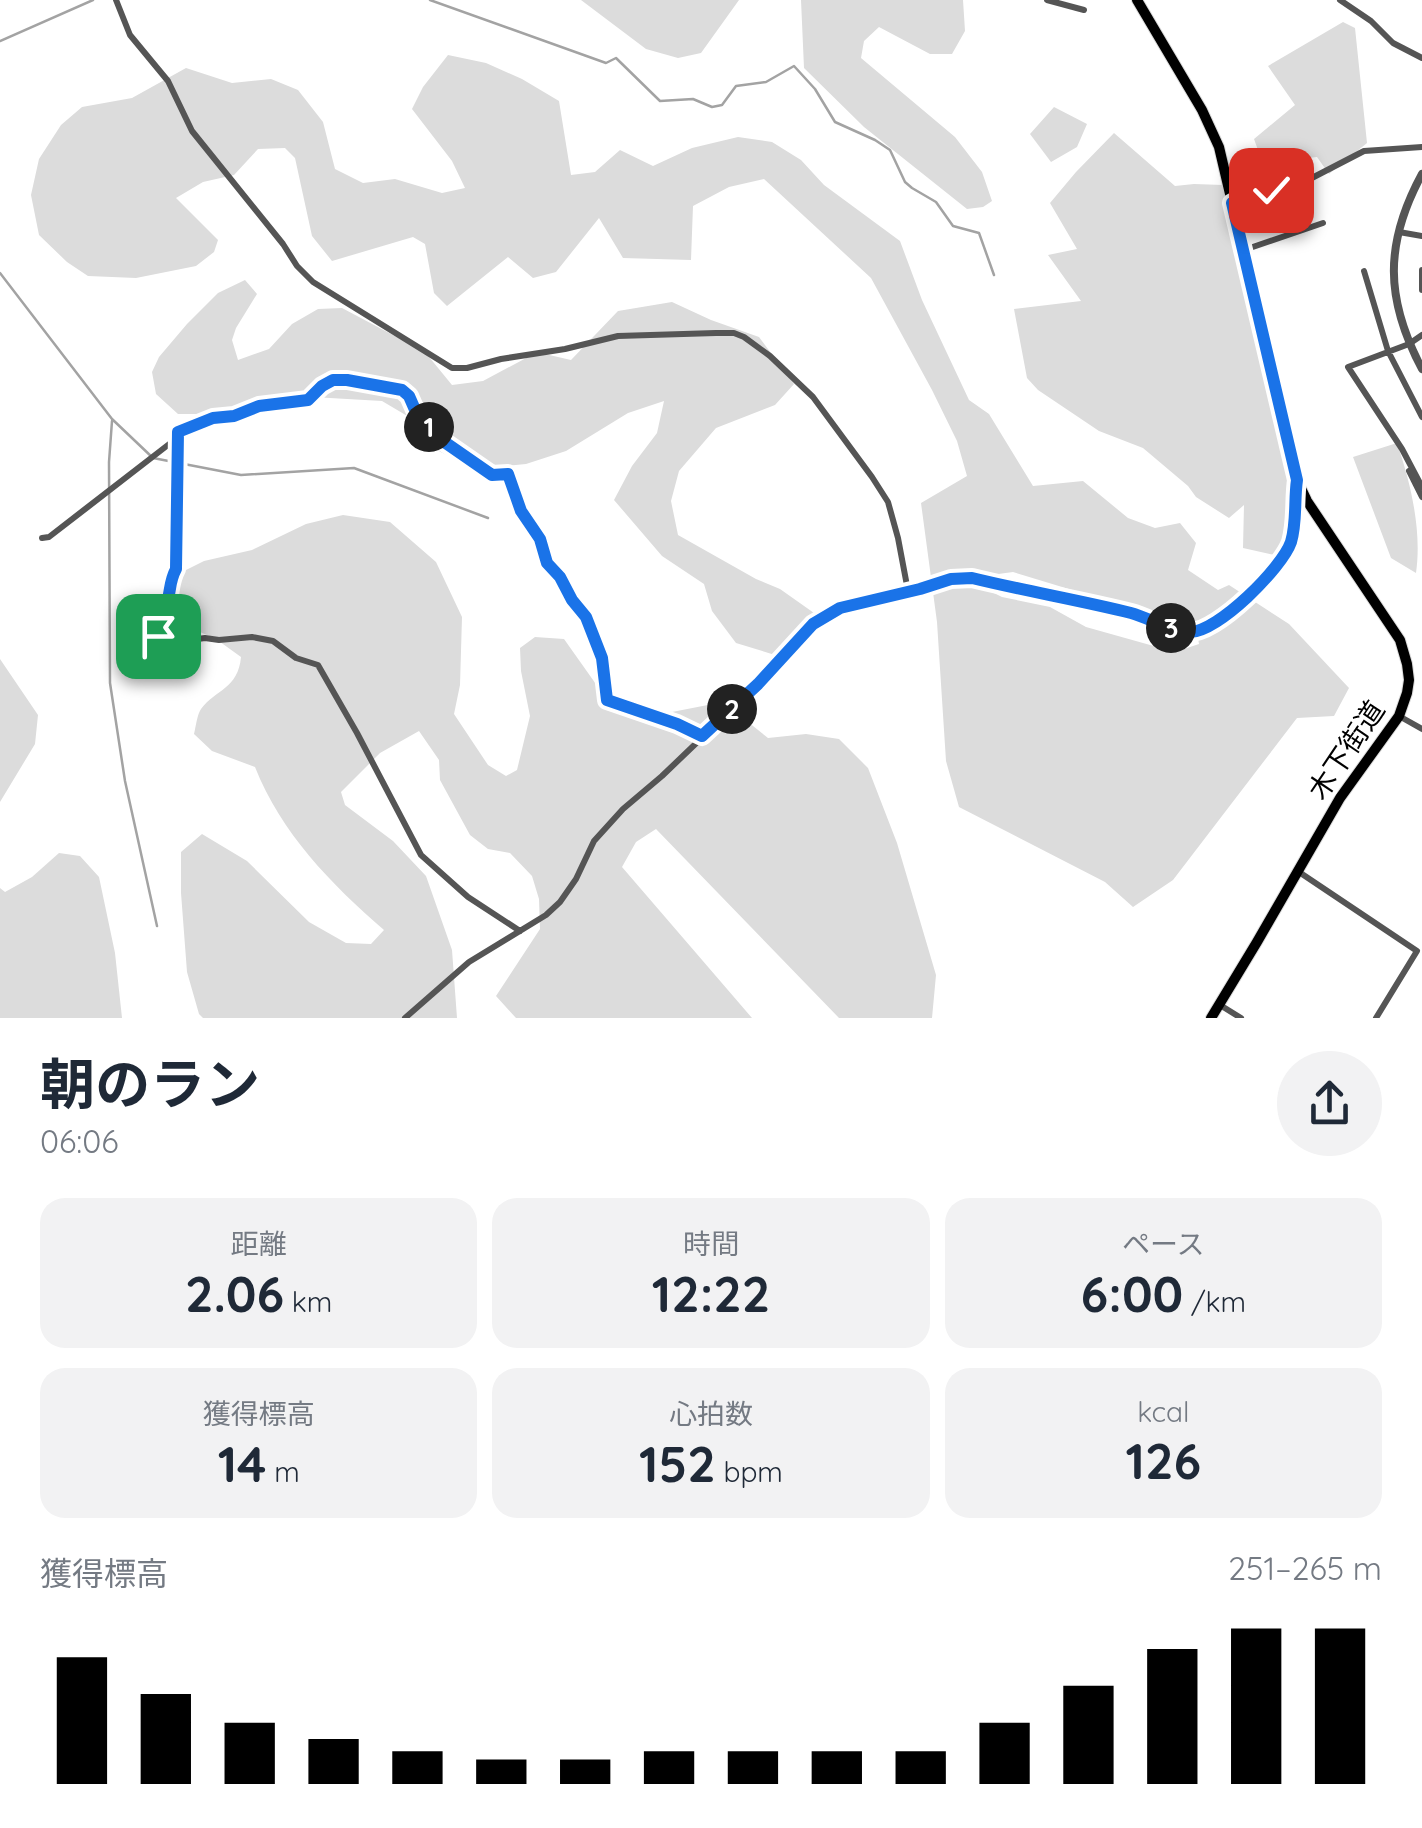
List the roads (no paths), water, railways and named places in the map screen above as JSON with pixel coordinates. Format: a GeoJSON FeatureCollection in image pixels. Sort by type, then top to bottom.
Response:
{"type":"FeatureCollection","features":[{"type":"Feature","properties":{"kind":"main road","name":"木下街道"},"geometry":{"type":"LineString","coordinates":[[1137,0],[1212,128],[1219,147],[1297,480],[1307,502],[1400,640],[1408,664],[1407,693],[1399,716],[1340,798],[1211,1018]]}},
{"type":"Feature","properties":{"kind":"street"},"geometry":{"type":"LineString","coordinates":[[116,0],[130,36],[168,81],[192,131],[313,282],[452,368],[618,336],[716,333],[744,337],[813,397],[872,477],[888,502],[908,591]]}},
{"type":"Feature","properties":{"kind":"street"},"geometry":{"type":"LineString","coordinates":[[1046,0],[1084,10]]}},
{"type":"Feature","properties":{"kind":"street"},"geometry":{"type":"LineString","coordinates":[[1340,0],[1372,21],[1393,44],[1422,58]]}},
{"type":"Feature","properties":{"kind":"street"},"geometry":{"type":"LineString","coordinates":[[1232,203],[1308,180],[1364,151],[1422,148]]}},
{"type":"Feature","properties":{"kind":"street"},"geometry":{"type":"LineString","coordinates":[[1422,174],[1398,232],[1393,276],[1409,344],[1422,369]]}},
{"type":"Feature","properties":{"kind":"street"},"geometry":{"type":"LineString","coordinates":[[1243,251],[1322,223]]}},
{"type":"Feature","properties":{"kind":"street"},"geometry":{"type":"LineString","coordinates":[[1398,232],[1422,236]]}},
{"type":"Feature","properties":{"kind":"street"},"geometry":{"type":"LineString","coordinates":[[1422,270],[1422,288]]}},
{"type":"Feature","properties":{"kind":"street"},"geometry":{"type":"LineString","coordinates":[[1364,271],[1388,351],[1422,417]]}},
{"type":"Feature","properties":{"kind":"street"},"geometry":{"type":"LineString","coordinates":[[1421,484],[1348,367],[1409,344],[1422,335]]}},
{"type":"Feature","properties":{"kind":"street"},"geometry":{"type":"LineString","coordinates":[[520,931],[468,897],[421,855],[318,666],[296,658],[274,642],[252,637],[168,642],[158,636],[176,569],[181,430],[259,406],[308,400],[333,380],[402,390],[443,441],[492,475],[508,474],[521,511],[540,539],[547,563],[586,617],[602,658],[607,700],[702,736]]}},
{"type":"Feature","properties":{"kind":"street"},"geometry":{"type":"LineString","coordinates":[[42,538],[178,437]]}},
{"type":"Feature","properties":{"kind":"street"},"geometry":{"type":"LineString","coordinates":[[1406,456],[1404,460],[1422,497]]}},
{"type":"Feature","properties":{"kind":"street"},"geometry":{"type":"LineString","coordinates":[[405,1018],[469,962],[546,915],[560,902],[594,841],[623,809],[758,684],[813,624],[840,608],[951,579],[972,578],[1134,614],[1194,632],[1214,624],[1235,607],[1278,564],[1290,544],[1297,480]]}},
{"type":"Feature","properties":{"kind":"street"},"geometry":{"type":"LineString","coordinates":[[1409,680],[1422,681]]}},
{"type":"Feature","properties":{"kind":"street"},"geometry":{"type":"LineString","coordinates":[[1399,716],[1422,730]]}},
{"type":"Feature","properties":{"kind":"street"},"geometry":{"type":"LineString","coordinates":[[1298,871],[1416,952],[1376,1018]]}},
{"type":"Feature","properties":{"kind":"street"},"geometry":{"type":"LineString","coordinates":[[1220,1004],[1241,1018]]}},
{"type":"Feature","properties":{"kind":"waterway"},"geometry":{"type":"LineString","coordinates":[[0,41],[93,0]]}},
{"type":"Feature","properties":{"kind":"waterway"},"geometry":{"type":"LineString","coordinates":[[430,0],[606,63],[616,58],[660,101],[693,99],[712,107],[722,105],[736,86],[766,82],[794,66],[815,89],[835,122],[890,150],[905,182],[936,202],[953,226],[979,233],[994,275]]}},
{"type":"Feature","properties":{"kind":"waterway"},"geometry":{"type":"LineString","coordinates":[[0,273],[112,419],[153,458],[241,475],[354,468],[488,518]]}},
{"type":"Feature","properties":{"kind":"waterway"},"geometry":{"type":"LineString","coordinates":[[112,421],[110,683],[125,781],[157,926]]}}]}
